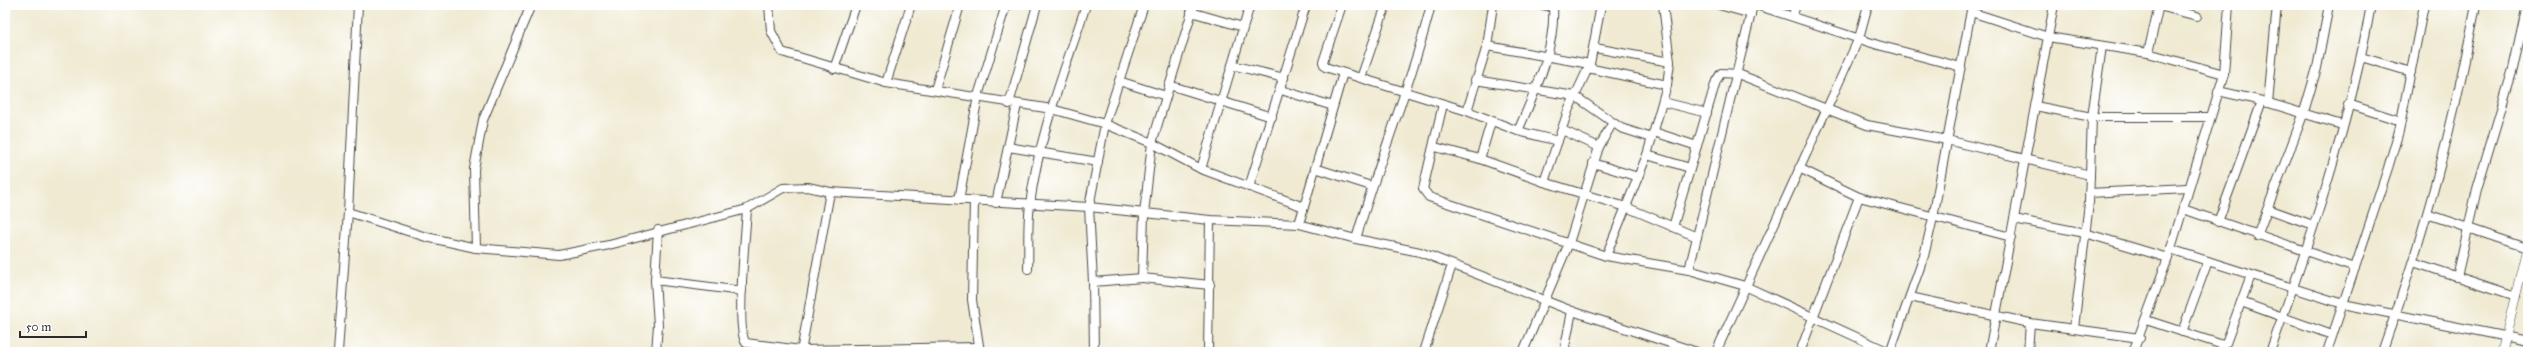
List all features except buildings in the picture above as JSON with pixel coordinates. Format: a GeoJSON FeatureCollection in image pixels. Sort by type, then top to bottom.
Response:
{"type":"FeatureCollection","features":[{"type":"Feature","properties":{"kind":"street"},"geometry":{"type":"LineString","coordinates":[[338,352],[348,212],[358,5]]}},
{"type":"Feature","properties":{"kind":"street"},"geometry":{"type":"LineString","coordinates":[[476,248],[474,169],[483,120],[531,5]]}},
{"type":"Feature","properties":{"kind":"street"},"geometry":{"type":"LineString","coordinates":[[769,5],[771,31],[782,52],[834,69],[886,83],[978,96],[1013,104],[1052,109],[1105,124],[1152,142],[1200,169],[1304,207]]}},
{"type":"Feature","properties":{"kind":"street"},"geometry":{"type":"LineString","coordinates":[[834,69],[856,5]]}},
{"type":"Feature","properties":{"kind":"street"},"geometry":{"type":"LineString","coordinates":[[886,83],[911,5]]}},
{"type":"Feature","properties":{"kind":"street"},"geometry":{"type":"LineString","coordinates":[[935,90],[960,5]]}},
{"type":"Feature","properties":{"kind":"street"},"geometry":{"type":"LineString","coordinates":[[959,200],[978,96],[1006,5]]}},
{"type":"Feature","properties":{"kind":"street"},"geometry":{"type":"LineString","coordinates":[[996,203],[1008,147],[1013,104],[1037,5]]}},
{"type":"Feature","properties":{"kind":"street"},"geometry":{"type":"LineString","coordinates":[[1028,269],[1030,205],[1041,153],[1052,109],[1086,5]]}},
{"type":"Feature","properties":{"kind":"street"},"geometry":{"type":"LineString","coordinates":[[1094,352],[1093,282],[1089,207],[1105,124],[1144,5]]}},
{"type":"Feature","properties":{"kind":"street"},"geometry":{"type":"LineString","coordinates":[[1200,169],[1250,5]]}},
{"type":"Feature","properties":{"kind":"street"},"geometry":{"type":"LineString","coordinates":[[1249,187],[1281,90],[1306,5]]}},
{"type":"Feature","properties":{"kind":"street"},"geometry":{"type":"LineString","coordinates":[[1342,5],[1323,65],[1343,73],[1467,111],[1491,122],[1518,131],[1558,141]]}},
{"type":"Feature","properties":{"kind":"street"},"geometry":{"type":"LineString","coordinates":[[1361,78],[1386,5]]}},
{"type":"Feature","properties":{"kind":"street"},"geometry":{"type":"LineString","coordinates":[[1356,239],[1371,186],[1405,91],[1431,5]]}},
{"type":"Feature","properties":{"kind":"street"},"geometry":{"type":"LineString","coordinates":[[1467,111],[1486,46],[1493,5]]}},
{"type":"Feature","properties":{"kind":"street"},"geometry":{"type":"LineString","coordinates":[[1518,131],[1536,90],[1548,56],[1554,19],[1553,6],[1543,5]]}},
{"type":"Feature","properties":{"kind":"street"},"geometry":{"type":"LineString","coordinates":[[1544,182],[1562,130],[1595,48],[1601,5]]}},
{"type":"Feature","properties":{"kind":"street"},"geometry":{"type":"LineString","coordinates":[[1606,256],[1647,155],[1667,85],[1670,62],[1663,5]]}},
{"type":"Feature","properties":{"kind":"street"},"geometry":{"type":"LineString","coordinates":[[1719,5],[1751,14]]}},
{"type":"Feature","properties":{"kind":"street"},"geometry":{"type":"LineString","coordinates":[[1690,270],[1738,74],[1751,14],[1755,5],[1859,38],[1961,67]]}},
{"type":"Feature","properties":{"kind":"street"},"geometry":{"type":"LineString","coordinates":[[1793,16],[1796,5]]}},
{"type":"Feature","properties":{"kind":"street"},"geometry":{"type":"LineString","coordinates":[[1716,352],[1859,38],[1868,5]]}},
{"type":"Feature","properties":{"kind":"street"},"geometry":{"type":"LineString","coordinates":[[1989,352],[2054,7],[2046,5]]}},
{"type":"Feature","properties":{"kind":"street"},"geometry":{"type":"LineString","coordinates":[[2133,352],[2140,338],[2168,258],[2188,188],[2224,74],[2229,5]]}},
{"type":"Feature","properties":{"kind":"street"},"geometry":{"type":"LineString","coordinates":[[2218,222],[2265,102],[2277,5]]}},
{"type":"Feature","properties":{"kind":"street"},"geometry":{"type":"LineString","coordinates":[[2257,236],[2303,115],[2317,68],[2329,5]]}},
{"type":"Feature","properties":{"kind":"street"},"geometry":{"type":"LineString","coordinates":[[2270,352],[2293,288],[2313,225],[2361,57],[2371,5]]}},
{"type":"Feature","properties":{"kind":"street"},"geometry":{"type":"LineString","coordinates":[[2327,352],[2388,168],[2401,121],[2424,5]]}},
{"type":"Feature","properties":{"kind":"street"},"geometry":{"type":"LineString","coordinates":[[2382,352],[2413,262],[2449,133],[2476,5]]}},
{"type":"Feature","properties":{"kind":"street"},"geometry":{"type":"LineString","coordinates":[[2457,277],[2477,189],[2513,69],[2527,5]]}},
{"type":"Feature","properties":{"kind":"street"},"geometry":{"type":"LineString","coordinates":[[2148,53],[2159,6],[2196,16]]}},
{"type":"Feature","properties":{"kind":"street"},"geometry":{"type":"LineString","coordinates":[[1142,278],[1144,214],[1152,142],[1193,8],[1244,26]]}},
{"type":"Feature","properties":{"kind":"street"},"geometry":{"type":"LineString","coordinates":[[1443,104],[1435,147],[1423,189],[1429,197],[1606,256],[1690,270],[1745,286],[1890,352],[1924,256],[1933,218],[1971,8],[2048,37],[2148,53],[2224,74]]}},
{"type":"Feature","properties":{"kind":"street"},"geometry":{"type":"LineString","coordinates":[[1486,46],[1548,56],[1667,85]]}},
{"type":"Feature","properties":{"kind":"street"},"geometry":{"type":"LineString","coordinates":[[2074,328],[2089,193],[2092,117],[2102,46]]}},
{"type":"Feature","properties":{"kind":"street"},"geometry":{"type":"LineString","coordinates":[[1595,48],[1670,62]]}},
{"type":"Feature","properties":{"kind":"street"},"geometry":{"type":"LineString","coordinates":[[2361,57],[2411,72]]}},
{"type":"Feature","properties":{"kind":"street"},"geometry":{"type":"LineString","coordinates":[[1232,65],[1284,78]]}},
{"type":"Feature","properties":{"kind":"street"},"geometry":{"type":"LineString","coordinates":[[1673,227],[1719,75],[1725,72],[1738,74],[1826,110],[1886,130],[1948,140],[2090,176]]}},
{"type":"Feature","properties":{"kind":"street"},"geometry":{"type":"LineString","coordinates":[[1299,224],[1343,73]]}},
{"type":"Feature","properties":{"kind":"street"},"geometry":{"type":"LineString","coordinates":[[1475,80],[1575,96],[1612,124],[1697,146]]}},
{"type":"Feature","properties":{"kind":"street"},"geometry":{"type":"LineString","coordinates":[[1119,81],[1166,96]]}},
{"type":"Feature","properties":{"kind":"street"},"geometry":{"type":"LineString","coordinates":[[1169,85],[1222,100],[1272,117]]}},
{"type":"Feature","properties":{"kind":"street"},"geometry":{"type":"LineString","coordinates":[[1281,90],[1333,106]]}},
{"type":"Feature","properties":{"kind":"street"},"geometry":{"type":"LineString","coordinates":[[2218,92],[2265,102],[2303,115],[2342,124]]}},
{"type":"Feature","properties":{"kind":"street"},"geometry":{"type":"LineString","coordinates":[[1663,102],[1707,113]]}},
{"type":"Feature","properties":{"kind":"street"},"geometry":{"type":"LineString","coordinates":[[2348,104],[2401,121]]}},
{"type":"Feature","properties":{"kind":"street"},"geometry":{"type":"LineString","coordinates":[[2035,106],[2092,117],[2210,117]]}},
{"type":"Feature","properties":{"kind":"street"},"geometry":{"type":"LineString","coordinates":[[1480,158],[1491,122]]}},
{"type":"Feature","properties":{"kind":"street"},"geometry":{"type":"LineString","coordinates":[[1523,352],[1569,243],[1583,194],[1599,147],[1612,124]]}},
{"type":"Feature","properties":{"kind":"street"},"geometry":{"type":"LineString","coordinates":[[1562,130],[1599,147]]}},
{"type":"Feature","properties":{"kind":"street"},"geometry":{"type":"LineString","coordinates":[[1008,147],[1098,162]]}},
{"type":"Feature","properties":{"kind":"street"},"geometry":{"type":"LineString","coordinates":[[1435,147],[1480,158],[1544,182],[1626,207],[1698,237]]}},
{"type":"Feature","properties":{"kind":"street"},"geometry":{"type":"LineString","coordinates":[[1647,155],[1690,168]]}},
{"type":"Feature","properties":{"kind":"street"},"geometry":{"type":"LineString","coordinates":[[1593,163],[1638,177]]}},
{"type":"Feature","properties":{"kind":"street"},"geometry":{"type":"LineString","coordinates":[[1315,168],[1371,186]]}},
{"type":"Feature","properties":{"kind":"street"},"geometry":{"type":"LineString","coordinates":[[1799,168],[1859,197],[1933,218],[2011,237]]}},
{"type":"Feature","properties":{"kind":"street"},"geometry":{"type":"LineString","coordinates":[[348,212],[426,237],[476,248],[559,255],[609,245],[658,230],[747,209],[783,188],[801,186],[830,192],[1030,205],[1089,207],[1210,220],[1299,224],[1356,239],[1420,252],[1572,311],[1697,352]]}},
{"type":"Feature","properties":{"kind":"street"},"geometry":{"type":"LineString","coordinates":[[2089,193],[2188,188]]}},
{"type":"Feature","properties":{"kind":"street"},"geometry":{"type":"LineString","coordinates":[[801,351],[830,192]]}},
{"type":"Feature","properties":{"kind":"street"},"geometry":{"type":"LineString","coordinates":[[1800,352],[1815,318],[1859,197]]}},
{"type":"Feature","properties":{"kind":"street"},"geometry":{"type":"LineString","coordinates":[[747,209],[742,291],[742,335],[746,343],[801,351],[979,349],[972,300],[974,201]]}},
{"type":"Feature","properties":{"kind":"street"},"geometry":{"type":"LineString","coordinates":[[2183,209],[2257,236],[2355,268]]}},
{"type":"Feature","properties":{"kind":"street"},"geometry":{"type":"LineString","coordinates":[[2268,209],[2313,225]]}},
{"type":"Feature","properties":{"kind":"street"},"geometry":{"type":"LineString","coordinates":[[2427,214],[2527,250],[2502,352]]}},
{"type":"Feature","properties":{"kind":"street"},"geometry":{"type":"LineString","coordinates":[[2014,219],[2085,233],[2168,258]]}},
{"type":"Feature","properties":{"kind":"street"},"geometry":{"type":"LineString","coordinates":[[1208,352],[1210,220]]}},
{"type":"Feature","properties":{"kind":"street"},"geometry":{"type":"LineString","coordinates":[[656,352],[658,325],[655,280],[658,230]]}},
{"type":"Feature","properties":{"kind":"street"},"geometry":{"type":"LineString","coordinates":[[2170,249],[2343,304],[2528,341]]}},
{"type":"Feature","properties":{"kind":"street"},"geometry":{"type":"LineString","coordinates":[[2182,332],[2208,261]]}},
{"type":"Feature","properties":{"kind":"street"},"geometry":{"type":"LineString","coordinates":[[2413,262],[2516,296]]}},
{"type":"Feature","properties":{"kind":"street"},"geometry":{"type":"LineString","coordinates":[[1424,352],[1452,265]]}},
{"type":"Feature","properties":{"kind":"street"},"geometry":{"type":"LineString","coordinates":[[2146,320],[2214,344],[2226,344],[2250,275]]}},
{"type":"Feature","properties":{"kind":"street"},"geometry":{"type":"LineString","coordinates":[[1093,282],[1142,278],[1210,285]]}},
{"type":"Feature","properties":{"kind":"street"},"geometry":{"type":"LineString","coordinates":[[655,280],[742,291]]}},
{"type":"Feature","properties":{"kind":"street"},"geometry":{"type":"LineString","coordinates":[[1910,297],[2030,323],[2140,338]]}},
{"type":"Feature","properties":{"kind":"street"},"geometry":{"type":"LineString","coordinates":[[2241,302],[2282,319],[2332,335]]}},
{"type":"Feature","properties":{"kind":"street"},"geometry":{"type":"LineString","coordinates":[[1564,352],[1572,311]]}},
{"type":"Feature","properties":{"kind":"street"},"geometry":{"type":"LineString","coordinates":[[2028,352],[2030,323]]}},
{"type":"Feature","properties":{"kind":"street"},"geometry":{"type":"LineString","coordinates":[[2211,352],[2214,344]]}}]}
